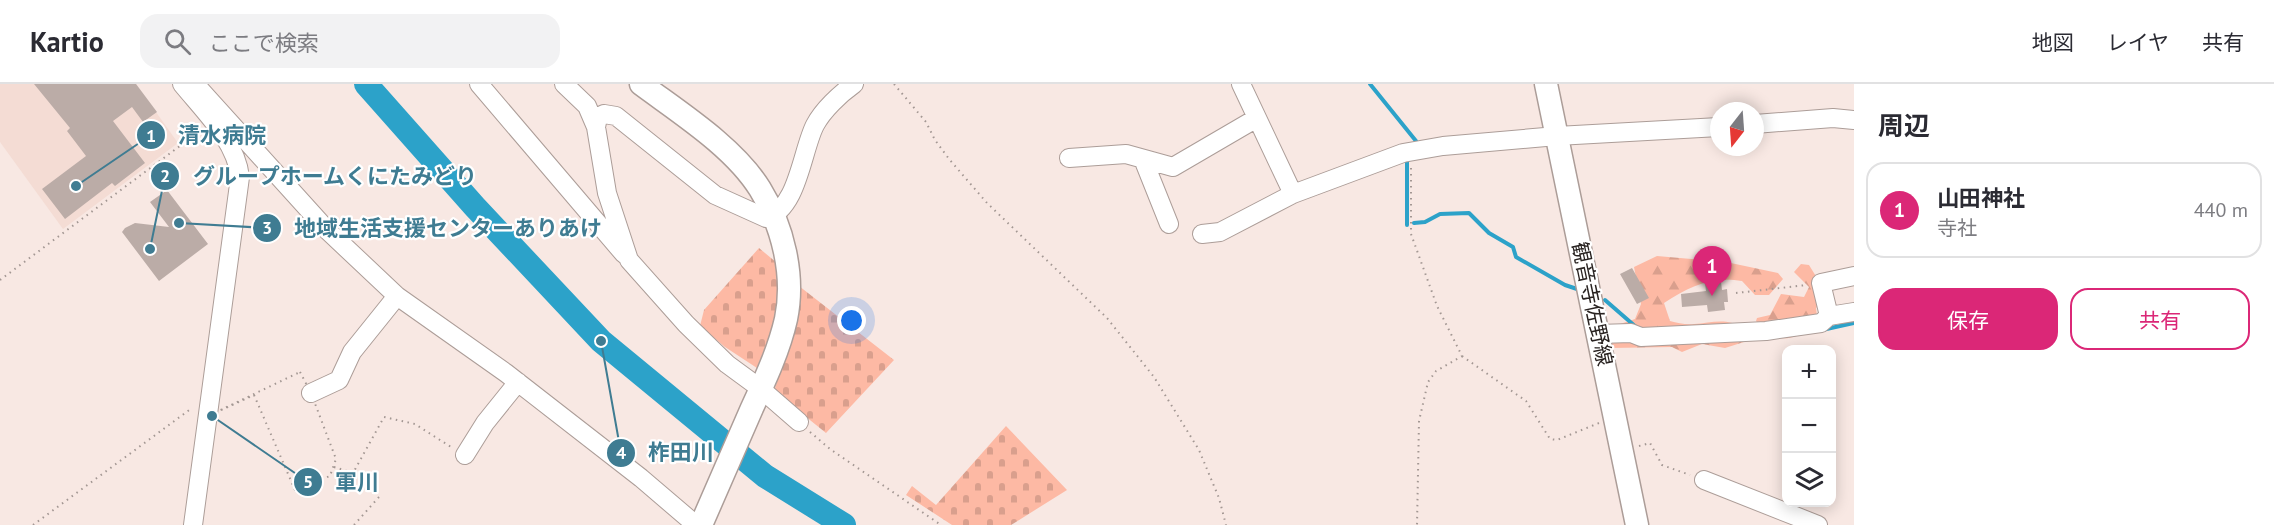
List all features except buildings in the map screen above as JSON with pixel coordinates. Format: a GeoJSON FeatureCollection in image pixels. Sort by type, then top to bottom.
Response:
{"type":"FeatureCollection","features":[{"type":"Feature","properties":{"kind":"main road"},"geometry":{"type":"LineString","coordinates":[[641,84],[699,128],[735,160],[759,188],[774,216],[787,258],[789,291],[786,319],[761,389],[701,525]]}},
{"type":"Feature","properties":{"kind":"main road","name":"観音寺佐野線"},"geometry":{"type":"LineString","coordinates":[[1546,84],[1637,525]]}},
{"type":"Feature","properties":{"kind":"street"},"geometry":{"type":"LineString","coordinates":[[182,84],[224,135],[238,166],[240,177],[193,525]]}},
{"type":"Feature","properties":{"kind":"street"},"geometry":{"type":"LineString","coordinates":[[195,84],[327,230],[397,296],[518,382],[641,478],[696,525]]}},
{"type":"Feature","properties":{"kind":"street"},"geometry":{"type":"LineString","coordinates":[[479,84],[686,324],[727,364],[761,389],[799,422]]}},
{"type":"Feature","properties":{"kind":"street"},"geometry":{"type":"LineString","coordinates":[[564,84],[587,106],[596,128],[607,192],[629,260]]}},
{"type":"Feature","properties":{"kind":"street"},"geometry":{"type":"LineString","coordinates":[[596,128],[598,117],[604,114],[616,116],[715,195],[766,218],[774,216],[799,177],[815,124],[843,92],[854,84]]}},
{"type":"Feature","properties":{"kind":"street"},"geometry":{"type":"LineString","coordinates":[[1240,84],[1293,194]]}},
{"type":"Feature","properties":{"kind":"street"},"geometry":{"type":"LineString","coordinates":[[1069,158],[1126,154],[1173,167],[1257,118]]}},
{"type":"Feature","properties":{"kind":"street"},"geometry":{"type":"LineString","coordinates":[[1764,123],[1833,118],[1854,120]]}},
{"type":"Feature","properties":{"kind":"street"},"geometry":{"type":"LineString","coordinates":[[1202,234],[1220,232],[1293,194],[1403,153],[1443,146],[1557,136],[1710,128]]}},
{"type":"Feature","properties":{"kind":"street"},"geometry":{"type":"LineString","coordinates":[[1143,159],[1169,224]]}},
{"type":"Feature","properties":{"kind":"street"},"geometry":{"type":"LineString","coordinates":[[238,166],[250,168],[290,191]]}},
{"type":"Feature","properties":{"kind":"street"},"geometry":{"type":"LineString","coordinates":[[1829,316],[1821,283],[1854,276]]}},
{"type":"Feature","properties":{"kind":"street"},"geometry":{"type":"LineString","coordinates":[[311,393],[339,380],[352,351],[397,296]]}},
{"type":"Feature","properties":{"kind":"street"},"geometry":{"type":"LineString","coordinates":[[1598,334],[1631,333],[1641,337],[1766,331],[1821,323],[1829,316],[1854,312]]}},
{"type":"Feature","properties":{"kind":"street"},"geometry":{"type":"LineString","coordinates":[[465,455],[485,423],[518,382]]}},
{"type":"Feature","properties":{"kind":"street"},"geometry":{"type":"LineString","coordinates":[[1704,480],[1818,525]]}},
{"type":"Feature","properties":{"kind":"path"},"geometry":{"type":"LineString","coordinates":[[894,84],[926,122],[935,140],[949,159],[987,202],[1107,318],[1154,377],[1199,450],[1219,498],[1226,525]]}},
{"type":"Feature","properties":{"kind":"path"},"geometry":{"type":"LineString","coordinates":[[0,280],[207,126]]}},
{"type":"Feature","properties":{"kind":"path"},"geometry":{"type":"LineString","coordinates":[[1413,151],[1410,234],[1437,306],[1462,356],[1526,401],[1550,439],[1557,440],[1594,426],[1614,413]]}},
{"type":"Feature","properties":{"kind":"path"},"geometry":{"type":"LineString","coordinates":[[1736,293],[1821,283]]}},
{"type":"Feature","properties":{"kind":"path"},"geometry":{"type":"LineString","coordinates":[[1417,525],[1419,421],[1428,382],[1436,371],[1462,356]]}},
{"type":"Feature","properties":{"kind":"path"},"geometry":{"type":"LineString","coordinates":[[300,372],[311,393],[336,459],[330,476],[295,490],[254,395],[208,416],[300,372]]}},
{"type":"Feature","properties":{"kind":"path"},"geometry":{"type":"LineString","coordinates":[[33,525],[210,395]]}},
{"type":"Feature","properties":{"kind":"path"},"geometry":{"type":"LineString","coordinates":[[334,467],[352,473],[384,417],[415,424],[465,455]]}},
{"type":"Feature","properties":{"kind":"path"},"geometry":{"type":"LineString","coordinates":[[799,422],[830,449],[941,525]]}},
{"type":"Feature","properties":{"kind":"path"},"geometry":{"type":"LineString","coordinates":[[1630,448],[1650,443],[1662,465],[1704,480]]}},
{"type":"Feature","properties":{"kind":"path"},"geometry":{"type":"LineString","coordinates":[[354,525],[379,497]]}},
{"type":"Feature","properties":{"kind":"shaded area"},"geometry":{"type":"Polygon","coordinates":[[[0,84],[136,84],[178,143],[63,229],[0,142],[0,84]]]}},
{"type":"Feature","properties":{"kind":"green space"},"geometry":{"type":"Polygon","coordinates":[[[759,248],[777,263],[777,298],[773,326],[757,368],[725,347],[700,326],[704,310],[759,248]]]}},
{"type":"Feature","properties":{"kind":"green space"},"geometry":{"type":"Polygon","coordinates":[[[1657,256],[1726,262],[1778,273],[1783,279],[1769,295],[1755,295],[1742,281],[1720,280],[1692,287],[1664,303],[1670,321],[1688,324],[1731,323],[1742,328],[1744,342],[1725,348],[1702,344],[1682,352],[1672,347],[1611,348],[1608,328],[1635,319],[1641,304],[1634,267],[1657,256]]]}},
{"type":"Feature","properties":{"kind":"green space"},"geometry":{"type":"Polygon","coordinates":[[[1801,264],[1809,265],[1817,278],[1821,303],[1816,308],[1817,316],[1812,330],[1788,338],[1776,337],[1756,321],[1757,318],[1770,315],[1781,294],[1804,297],[1809,287],[1794,272],[1801,264]]]}},
{"type":"Feature","properties":{"kind":"green space"},"geometry":{"type":"Polygon","coordinates":[[[799,286],[894,360],[826,433],[774,391],[798,319],[799,286]]]}},
{"type":"Feature","properties":{"kind":"green space"},"geometry":{"type":"Polygon","coordinates":[[[1006,426],[1067,490],[1011,525],[952,525],[906,495],[912,486],[936,505],[1006,426]]]}},
{"type":"Feature","properties":{"kind":"waterway"},"geometry":{"type":"LineString","coordinates":[[366,84],[475,207],[601,341],[765,476],[844,525]]}},
{"type":"Feature","properties":{"kind":"waterway"},"geometry":{"type":"LineString","coordinates":[[1370,84],[1416,141]]}},
{"type":"Feature","properties":{"kind":"waterway"},"geometry":{"type":"LineString","coordinates":[[1407,159],[1407,225]]}},
{"type":"Feature","properties":{"kind":"waterway"},"geometry":{"type":"LineString","coordinates":[[1414,223],[1425,222],[1440,214],[1469,213],[1489,233],[1513,247],[1516,257],[1565,285],[1580,290]]}},
{"type":"Feature","properties":{"kind":"waterway"},"geometry":{"type":"LineString","coordinates":[[1605,300],[1636,327]]}},
{"type":"Feature","properties":{"kind":"waterway"},"geometry":{"type":"LineString","coordinates":[[1822,330],[1854,323]]}},
{"type":"Feature","properties":{"kind":"place","name":"清水病院"},"geometry":{"type":"Point","coordinates":[76,186]}},
{"type":"Feature","properties":{"kind":"place","name":"地域生活支援センターありあけ"},"geometry":{"type":"Point","coordinates":[179,223]}},
{"type":"Feature","properties":{"kind":"place","name":"グループホームくにたみどり"},"geometry":{"type":"Point","coordinates":[150,249]}},
{"type":"Feature","properties":{"kind":"place","name":"山田神社"},"geometry":{"type":"Point","coordinates":[1712,296]}},
{"type":"Feature","properties":{"kind":"place","name":"柞田川"},"geometry":{"type":"Point","coordinates":[601,341]}},
{"type":"Feature","properties":{"kind":"place","name":"軍川"},"geometry":{"type":"Point","coordinates":[212,416]}}]}
